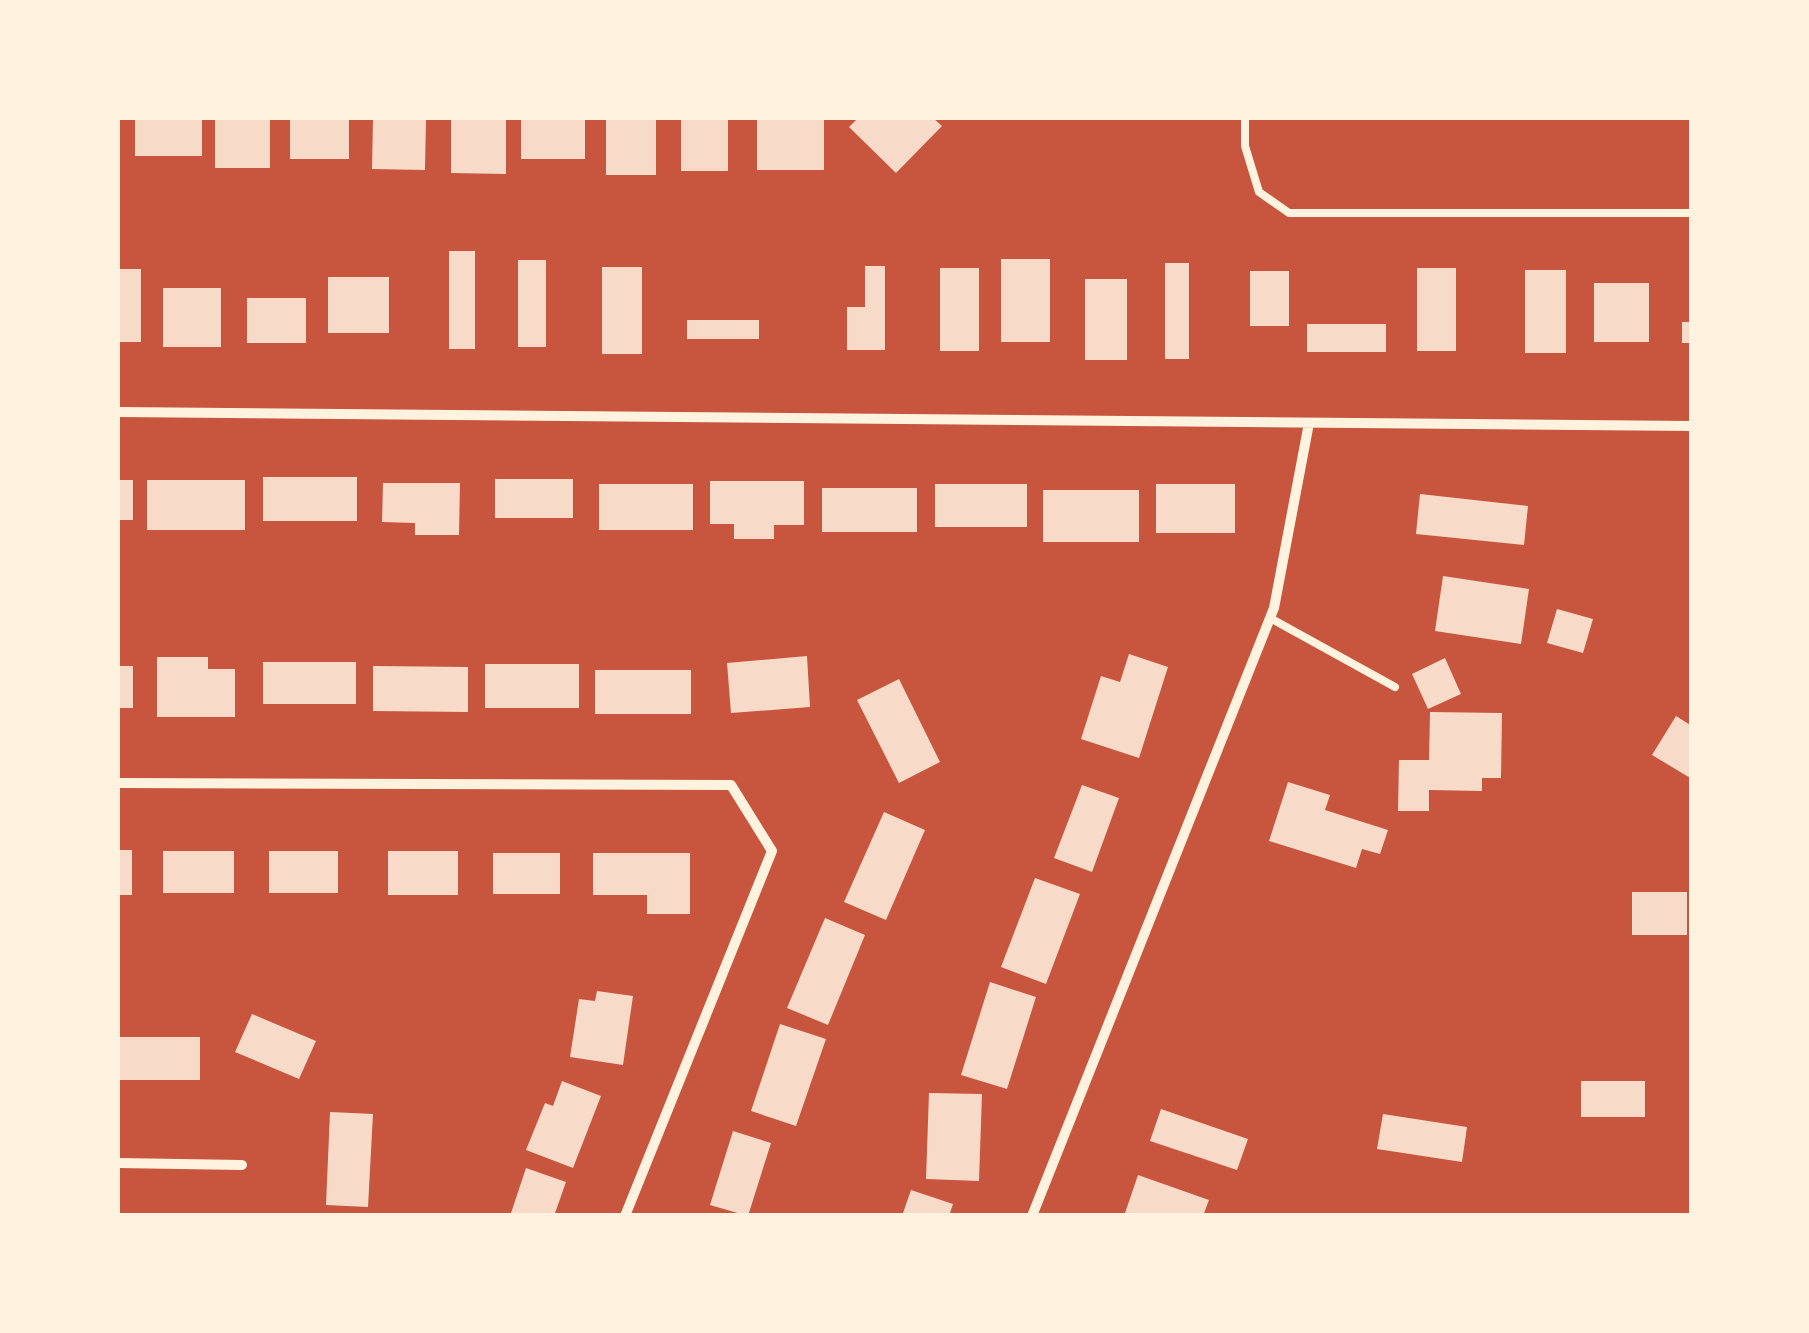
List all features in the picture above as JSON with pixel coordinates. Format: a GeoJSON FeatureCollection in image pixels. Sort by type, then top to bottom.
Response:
{"type":"FeatureCollection","features":[{"type":"Feature","properties":{"kind":"street"},"geometry":{"type":"LineString","coordinates":[[118,412],[1692,426]]}},
{"type":"Feature","properties":{"kind":"street"},"geometry":{"type":"LineString","coordinates":[[1032,1216],[1270,618],[1309,424]]}},
{"type":"Feature","properties":{"kind":"street"},"geometry":{"type":"LineString","coordinates":[[118,782],[731,785],[772,851],[626,1216]]}},
{"type":"Feature","properties":{"kind":"street"},"geometry":{"type":"LineString","coordinates":[[118,1163],[242,1164]]}},
{"type":"Feature","properties":{"kind":"lane"},"geometry":{"type":"LineString","coordinates":[[1245,118],[1245,146],[1259,192],[1289,213],[1692,213]]}},
{"type":"Feature","properties":{"kind":"lane"},"geometry":{"type":"LineString","coordinates":[[1270,618],[1395,688]]}},
{"type":"Feature","properties":{"kind":"building"},"geometry":{"type":"Polygon","coordinates":[[[135,118],[202,118],[202,156],[135,156],[135,118]]]}},
{"type":"Feature","properties":{"kind":"building"},"geometry":{"type":"Polygon","coordinates":[[[215,118],[270,118],[270,168],[215,168],[215,118]]]}},
{"type":"Feature","properties":{"kind":"building"},"geometry":{"type":"Polygon","coordinates":[[[290,118],[349,118],[349,159],[290,159],[290,118]]]}},
{"type":"Feature","properties":{"kind":"building"},"geometry":{"type":"Polygon","coordinates":[[[373,118],[426,118],[425,170],[372,169],[373,118]]]}},
{"type":"Feature","properties":{"kind":"building"},"geometry":{"type":"Polygon","coordinates":[[[451,118],[506,118],[506,174],[451,173],[451,118]]]}},
{"type":"Feature","properties":{"kind":"building"},"geometry":{"type":"Polygon","coordinates":[[[521,118],[585,118],[585,159],[521,159],[521,118]]]}},
{"type":"Feature","properties":{"kind":"building"},"geometry":{"type":"Polygon","coordinates":[[[606,118],[656,118],[656,175],[606,175],[606,118]]]}},
{"type":"Feature","properties":{"kind":"building"},"geometry":{"type":"Polygon","coordinates":[[[681,118],[728,118],[728,171],[681,171],[681,118]]]}},
{"type":"Feature","properties":{"kind":"building"},"geometry":{"type":"Polygon","coordinates":[[[757,118],[824,118],[824,170],[757,170],[757,118]]]}},
{"type":"Feature","properties":{"kind":"building"},"geometry":{"type":"Polygon","coordinates":[[[858,118],[933,118],[942,126],[896,173],[849,127],[858,118]]]}},
{"type":"Feature","properties":{"kind":"building"},"geometry":{"type":"Polygon","coordinates":[[[449,251],[475,251],[475,349],[449,349],[449,251]]]}},
{"type":"Feature","properties":{"kind":"building"},"geometry":{"type":"Polygon","coordinates":[[[1001,259],[1050,259],[1050,342],[1001,342],[1001,259]]]}},
{"type":"Feature","properties":{"kind":"building"},"geometry":{"type":"Polygon","coordinates":[[[518,260],[546,260],[546,347],[518,347],[518,260]]]}},
{"type":"Feature","properties":{"kind":"building"},"geometry":{"type":"Polygon","coordinates":[[[1165,263],[1189,263],[1189,359],[1165,359],[1165,263]]]}},
{"type":"Feature","properties":{"kind":"building"},"geometry":{"type":"Polygon","coordinates":[[[865,266],[885,266],[885,350],[847,350],[847,307],[865,307],[865,266]]]}},
{"type":"Feature","properties":{"kind":"building"},"geometry":{"type":"Polygon","coordinates":[[[602,267],[642,267],[642,354],[602,354],[602,267]]]}},
{"type":"Feature","properties":{"kind":"building"},"geometry":{"type":"Polygon","coordinates":[[[940,268],[979,268],[979,351],[940,351],[940,268]]]}},
{"type":"Feature","properties":{"kind":"building"},"geometry":{"type":"Polygon","coordinates":[[[1417,268],[1456,268],[1456,351],[1417,351],[1417,268]]]}},
{"type":"Feature","properties":{"kind":"building"},"geometry":{"type":"Polygon","coordinates":[[[118,269],[141,269],[141,342],[118,342],[118,269]]]}},
{"type":"Feature","properties":{"kind":"building"},"geometry":{"type":"Polygon","coordinates":[[[1525,270],[1566,270],[1566,353],[1525,353],[1525,270]]]}},
{"type":"Feature","properties":{"kind":"building"},"geometry":{"type":"Polygon","coordinates":[[[1250,271],[1289,271],[1289,326],[1250,326],[1250,271]]]}},
{"type":"Feature","properties":{"kind":"building"},"geometry":{"type":"Polygon","coordinates":[[[328,277],[389,277],[389,333],[328,333],[328,277]]]}},
{"type":"Feature","properties":{"kind":"building"},"geometry":{"type":"Polygon","coordinates":[[[1085,279],[1127,279],[1127,360],[1085,360],[1085,279]]]}},
{"type":"Feature","properties":{"kind":"building"},"geometry":{"type":"Polygon","coordinates":[[[1594,283],[1649,283],[1649,342],[1594,342],[1594,283]]]}},
{"type":"Feature","properties":{"kind":"building"},"geometry":{"type":"Polygon","coordinates":[[[163,288],[221,288],[221,347],[163,347],[163,288]]]}},
{"type":"Feature","properties":{"kind":"building"},"geometry":{"type":"Polygon","coordinates":[[[247,298],[306,298],[306,343],[247,343],[247,298]]]}},
{"type":"Feature","properties":{"kind":"building"},"geometry":{"type":"Polygon","coordinates":[[[687,320],[759,320],[759,339],[687,339],[687,320]]]}},
{"type":"Feature","properties":{"kind":"building"},"geometry":{"type":"Polygon","coordinates":[[[1682,322],[1692,322],[1692,343],[1682,343],[1682,322]]]}},
{"type":"Feature","properties":{"kind":"building"},"geometry":{"type":"Polygon","coordinates":[[[1307,324],[1386,324],[1386,352],[1307,352],[1307,324]]]}},
{"type":"Feature","properties":{"kind":"building"},"geometry":{"type":"Polygon","coordinates":[[[263,477],[357,477],[357,521],[263,521],[263,477]]]}},
{"type":"Feature","properties":{"kind":"building"},"geometry":{"type":"Polygon","coordinates":[[[495,479],[573,479],[573,518],[495,518],[495,479]]]}},
{"type":"Feature","properties":{"kind":"building"},"geometry":{"type":"Polygon","coordinates":[[[118,480],[133,480],[133,520],[118,520],[118,480]]]}},
{"type":"Feature","properties":{"kind":"building"},"geometry":{"type":"Polygon","coordinates":[[[147,480],[245,480],[245,530],[147,530],[147,480]]]}},
{"type":"Feature","properties":{"kind":"building"},"geometry":{"type":"Polygon","coordinates":[[[710,481],[804,481],[804,525],[774,525],[774,539],[734,539],[734,524],[710,524],[710,481]]]}},
{"type":"Feature","properties":{"kind":"building"},"geometry":{"type":"Polygon","coordinates":[[[383,483],[460,483],[459,535],[415,535],[415,523],[382,522],[383,483]]]}},
{"type":"Feature","properties":{"kind":"building"},"geometry":{"type":"Polygon","coordinates":[[[599,484],[693,484],[693,530],[599,530],[599,484]]]}},
{"type":"Feature","properties":{"kind":"building"},"geometry":{"type":"Polygon","coordinates":[[[935,484],[1027,484],[1027,527],[935,527],[935,484]]]}},
{"type":"Feature","properties":{"kind":"building"},"geometry":{"type":"Polygon","coordinates":[[[1156,484],[1235,484],[1235,533],[1156,533],[1156,484]]]}},
{"type":"Feature","properties":{"kind":"building"},"geometry":{"type":"Polygon","coordinates":[[[822,488],[917,488],[917,532],[822,532],[822,488]]]}},
{"type":"Feature","properties":{"kind":"building"},"geometry":{"type":"Polygon","coordinates":[[[1043,490],[1139,490],[1139,542],[1043,542],[1043,490]]]}},
{"type":"Feature","properties":{"kind":"building"},"geometry":{"type":"Polygon","coordinates":[[[1420,494],[1528,506],[1524,545],[1416,534],[1420,494]]]}},
{"type":"Feature","properties":{"kind":"building"},"geometry":{"type":"Polygon","coordinates":[[[1443,576],[1529,589],[1521,644],[1435,631],[1443,576]]]}},
{"type":"Feature","properties":{"kind":"building"},"geometry":{"type":"Polygon","coordinates":[[[1557,609],[1593,619],[1583,653],[1547,643],[1557,609]]]}},
{"type":"Feature","properties":{"kind":"building"},"geometry":{"type":"Polygon","coordinates":[[[1129,654],[1168,667],[1139,758],[1081,739],[1101,676],[1120,682],[1129,654]]]}},
{"type":"Feature","properties":{"kind":"building"},"geometry":{"type":"Polygon","coordinates":[[[807,656],[810,707],[731,713],[727,663],[807,656]]]}},
{"type":"Feature","properties":{"kind":"building"},"geometry":{"type":"Polygon","coordinates":[[[157,657],[208,657],[208,669],[235,669],[235,717],[157,717],[157,657]]]}},
{"type":"Feature","properties":{"kind":"building"},"geometry":{"type":"Polygon","coordinates":[[[1445,658],[1461,694],[1428,709],[1412,674],[1445,658]]]}},
{"type":"Feature","properties":{"kind":"building"},"geometry":{"type":"Polygon","coordinates":[[[263,662],[356,662],[356,704],[263,704],[263,662]]]}},
{"type":"Feature","properties":{"kind":"building"},"geometry":{"type":"Polygon","coordinates":[[[485,664],[579,664],[579,708],[485,708],[485,664]]]}},
{"type":"Feature","properties":{"kind":"building"},"geometry":{"type":"Polygon","coordinates":[[[118,666],[133,666],[133,708],[118,708],[118,666]]]}},
{"type":"Feature","properties":{"kind":"building"},"geometry":{"type":"Polygon","coordinates":[[[373,666],[468,667],[468,712],[373,711],[373,666]]]}},
{"type":"Feature","properties":{"kind":"building"},"geometry":{"type":"Polygon","coordinates":[[[595,670],[691,670],[691,714],[595,714],[595,670]]]}},
{"type":"Feature","properties":{"kind":"building"},"geometry":{"type":"Polygon","coordinates":[[[899,679],[940,762],[899,783],[857,700],[899,679]]]}},
{"type":"Feature","properties":{"kind":"building"},"geometry":{"type":"Polygon","coordinates":[[[1430,712],[1502,713],[1501,778],[1482,778],[1482,791],[1429,790],[1429,811],[1398,811],[1399,760],[1429,760],[1430,712]]]}},
{"type":"Feature","properties":{"kind":"building"},"geometry":{"type":"Polygon","coordinates":[[[1676,716],[1692,726],[1692,779],[1652,755],[1676,716]]]}},
{"type":"Feature","properties":{"kind":"building"},"geometry":{"type":"Polygon","coordinates":[[[1288,782],[1330,795],[1325,810],[1388,830],[1380,854],[1362,849],[1356,868],[1269,841],[1288,782]]]}},
{"type":"Feature","properties":{"kind":"building"},"geometry":{"type":"Polygon","coordinates":[[[1082,785],[1119,798],[1092,872],[1054,858],[1082,785]]]}},
{"type":"Feature","properties":{"kind":"building"},"geometry":{"type":"Polygon","coordinates":[[[884,812],[925,830],[886,920],[844,902],[884,812]]]}},
{"type":"Feature","properties":{"kind":"building"},"geometry":{"type":"Polygon","coordinates":[[[118,850],[132,850],[132,895],[118,895],[118,850]]]}},
{"type":"Feature","properties":{"kind":"building"},"geometry":{"type":"Polygon","coordinates":[[[163,851],[234,851],[234,893],[163,893],[163,851]]]}},
{"type":"Feature","properties":{"kind":"building"},"geometry":{"type":"Polygon","coordinates":[[[269,851],[338,851],[338,893],[269,893],[269,851]]]}},
{"type":"Feature","properties":{"kind":"building"},"geometry":{"type":"Polygon","coordinates":[[[388,851],[458,851],[458,895],[388,895],[388,851]]]}},
{"type":"Feature","properties":{"kind":"building"},"geometry":{"type":"Polygon","coordinates":[[[493,853],[560,853],[560,894],[493,894],[493,853]]]}},
{"type":"Feature","properties":{"kind":"building"},"geometry":{"type":"Polygon","coordinates":[[[593,853],[690,853],[690,914],[647,914],[647,895],[593,895],[593,853]]]}},
{"type":"Feature","properties":{"kind":"building"},"geometry":{"type":"Polygon","coordinates":[[[1035,878],[1080,894],[1046,984],[1001,967],[1035,878]]]}},
{"type":"Feature","properties":{"kind":"building"},"geometry":{"type":"Polygon","coordinates":[[[1632,892],[1687,892],[1687,935],[1632,935],[1632,892]]]}},
{"type":"Feature","properties":{"kind":"building"},"geometry":{"type":"Polygon","coordinates":[[[825,918],[865,935],[828,1025],[787,1008],[825,918]]]}},
{"type":"Feature","properties":{"kind":"building"},"geometry":{"type":"Polygon","coordinates":[[[990,982],[1036,997],[1007,1089],[961,1075],[990,982]]]}},
{"type":"Feature","properties":{"kind":"building"},"geometry":{"type":"Polygon","coordinates":[[[597,991],[633,996],[623,1065],[570,1057],[579,999],[595,1001],[597,991]]]}},
{"type":"Feature","properties":{"kind":"building"},"geometry":{"type":"Polygon","coordinates":[[[252,1014],[316,1041],[299,1079],[235,1052],[252,1014]]]}},
{"type":"Feature","properties":{"kind":"building"},"geometry":{"type":"Polygon","coordinates":[[[780,1024],[826,1039],[796,1126],[751,1111],[780,1024]]]}},
{"type":"Feature","properties":{"kind":"building"},"geometry":{"type":"Polygon","coordinates":[[[118,1037],[200,1037],[200,1080],[118,1080],[118,1037]]]}},
{"type":"Feature","properties":{"kind":"building"},"geometry":{"type":"Polygon","coordinates":[[[562,1081],[601,1096],[573,1168],[526,1150],[545,1103],[553,1106],[562,1081]]]}},
{"type":"Feature","properties":{"kind":"building"},"geometry":{"type":"Polygon","coordinates":[[[1581,1081],[1645,1081],[1645,1117],[1581,1117],[1581,1081]]]}},
{"type":"Feature","properties":{"kind":"building"},"geometry":{"type":"Polygon","coordinates":[[[929,1093],[982,1094],[979,1181],[926,1179],[929,1093]]]}},
{"type":"Feature","properties":{"kind":"building"},"geometry":{"type":"Polygon","coordinates":[[[1161,1109],[1248,1139],[1237,1170],[1150,1141],[1161,1109]]]}},
{"type":"Feature","properties":{"kind":"building"},"geometry":{"type":"Polygon","coordinates":[[[330,1112],[373,1114],[368,1207],[326,1205],[330,1112]]]}},
{"type":"Feature","properties":{"kind":"building"},"geometry":{"type":"Polygon","coordinates":[[[1383,1114],[1467,1127],[1462,1162],[1377,1149],[1383,1114]]]}},
{"type":"Feature","properties":{"kind":"building"},"geometry":{"type":"Polygon","coordinates":[[[733,1131],[771,1143],[748,1216],[710,1205],[733,1131]]]}},
{"type":"Feature","properties":{"kind":"building"},"geometry":{"type":"Polygon","coordinates":[[[526,1168],[566,1182],[554,1216],[510,1216],[526,1168]]]}},
{"type":"Feature","properties":{"kind":"building"},"geometry":{"type":"Polygon","coordinates":[[[1138,1175],[1209,1200],[1203,1216],[1124,1216],[1138,1175]]]}},
{"type":"Feature","properties":{"kind":"building"},"geometry":{"type":"Polygon","coordinates":[[[911,1190],[953,1204],[949,1216],[902,1216],[911,1190]]]}}]}
